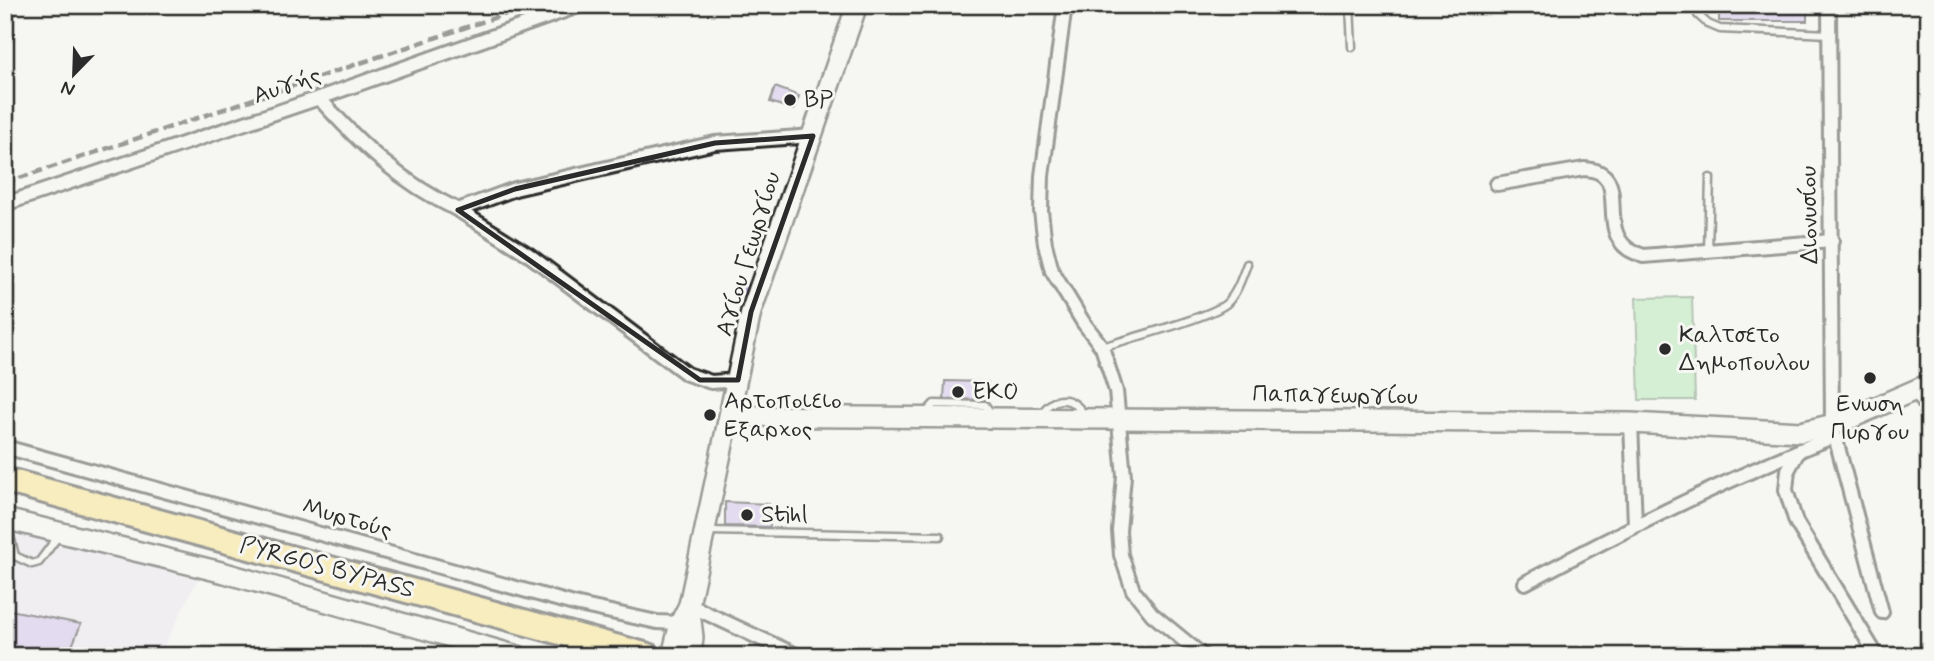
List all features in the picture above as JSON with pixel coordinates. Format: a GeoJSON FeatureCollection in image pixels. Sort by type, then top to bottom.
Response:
{"type":"FeatureCollection","features":[{"type":"Feature","properties":{"kind":"highway","name":"PYRGOS BYPASS"},"geometry":{"type":"LineString","coordinates":[[5,480],[648,656]]}},
{"type":"Feature","properties":{"kind":"street","name":"Αυγής"},"geometry":{"type":"LineString","coordinates":[[5,204],[320,98],[580,5]]}},
{"type":"Feature","properties":{"kind":"street","name":"Αγίου Γεωργίου"},"geometry":{"type":"LineString","coordinates":[[672,656],[680,623],[689,605],[751,312],[857,5]]}},
{"type":"Feature","properties":{"kind":"street"},"geometry":{"type":"LineString","coordinates":[[1065,5],[1042,176],[1041,211],[1045,244],[1052,271],[1083,322],[1102,347],[1116,391],[1124,476],[1119,531],[1121,555],[1133,590],[1152,614],[1203,656]]}},
{"type":"Feature","properties":{"kind":"street","name":"Διονυσίου"},"geometry":{"type":"LineString","coordinates":[[1829,5],[1834,430],[1882,612]]}},
{"type":"Feature","properties":{"kind":"street"},"geometry":{"type":"LineString","coordinates":[[320,98],[356,139],[400,177],[528,254],[687,373],[711,382],[738,380]]}},
{"type":"Feature","properties":{"kind":"street"},"geometry":{"type":"LineString","coordinates":[[458,210],[516,189],[715,143],[813,136]]}},
{"type":"Feature","properties":{"kind":"street"},"geometry":{"type":"LineString","coordinates":[[1497,184],[1584,169],[1597,170],[1605,175],[1611,184],[1611,211],[1617,235],[1627,249],[1643,256],[1832,241]]}},
{"type":"Feature","properties":{"kind":"street","name":"Παπαγεωργίου"},"geometry":{"type":"LineString","coordinates":[[731,416],[1631,423],[1801,432],[1834,430],[1921,387]]}},
{"type":"Feature","properties":{"kind":"street"},"geometry":{"type":"LineString","coordinates":[[1631,423],[1635,524]]}},
{"type":"Feature","properties":{"kind":"street"},"geometry":{"type":"LineString","coordinates":[[1525,583],[1635,524],[1800,450],[1834,430]]}},
{"type":"Feature","properties":{"kind":"street","name":"Μυρτούς"},"geometry":{"type":"LineString","coordinates":[[5,447],[574,604],[657,622],[680,623]]}},
{"type":"Feature","properties":{"kind":"street"},"geometry":{"type":"LineString","coordinates":[[1800,450],[1786,478],[1789,503],[1796,523],[1877,656]]}},
{"type":"Feature","properties":{"kind":"street"},"geometry":{"type":"LineString","coordinates":[[6,519],[225,573],[518,656]]}},
{"type":"Feature","properties":{"kind":"street"},"geometry":{"type":"LineString","coordinates":[[689,605],[797,656]]}},
{"type":"Feature","properties":{"kind":"street","name":"Αγίου Γεωργίου"},"geometry":{"type":"LineString","coordinates":[[689,605],[693,638],[691,656]]}},
{"type":"Feature","properties":{"kind":"lane"},"geometry":{"type":"LineString","coordinates":[[1350,5],[1352,47]]}},
{"type":"Feature","properties":{"kind":"lane"},"geometry":{"type":"LineString","coordinates":[[1698,5],[1698,15],[1707,24],[1720,29],[1829,34]]}},
{"type":"Feature","properties":{"kind":"lane"},"geometry":{"type":"LineString","coordinates":[[1708,250],[1710,178]]}},
{"type":"Feature","properties":{"kind":"lane"},"geometry":{"type":"LineString","coordinates":[[1102,347],[1226,304],[1235,293],[1247,264]]}},
{"type":"Feature","properties":{"kind":"lane"},"geometry":{"type":"LineString","coordinates":[[1921,387],[1929,418]]}},
{"type":"Feature","properties":{"kind":"lane"},"geometry":{"type":"LineString","coordinates":[[6,519],[15,556],[23,562],[39,562],[60,533]]}},
{"type":"Feature","properties":{"kind":"lane"},"geometry":{"type":"LineString","coordinates":[[704,531],[940,536]]}},
{"type":"Feature","properties":{"kind":"highlighted area"},"geometry":{"type":"Polygon","coordinates":[[[813,136],[751,312],[738,380],[700,380],[458,210],[515,189],[715,143],[813,136]]]}},
{"type":"Feature","properties":{"kind":"shaded area"},"geometry":{"type":"Polygon","coordinates":[[[5,525],[197,580],[159,656],[5,656],[5,525]]]}},
{"type":"Feature","properties":{"kind":"green space","name":"Καλτσετο Δημοπουλου"},"geometry":{"type":"Polygon","coordinates":[[[1692,297],[1695,400],[1639,400],[1636,298],[1692,297]]]}},
{"type":"Feature","properties":{"kind":"building"},"geometry":{"type":"Polygon","coordinates":[[[1719,5],[1807,5],[1807,21],[1719,21],[1719,5]]]}},
{"type":"Feature","properties":{"kind":"building"},"geometry":{"type":"Polygon","coordinates":[[[775,87],[799,96],[794,110],[770,102],[775,87]]]}},
{"type":"Feature","properties":{"kind":"building"},"geometry":{"type":"Polygon","coordinates":[[[736,280],[748,284],[743,296],[732,292],[736,280]]]}},
{"type":"Feature","properties":{"kind":"building"},"geometry":{"type":"Polygon","coordinates":[[[945,381],[988,382],[987,400],[944,399],[945,381]]]}},
{"type":"Feature","properties":{"kind":"building","name":"Stihl"},"geometry":{"type":"Polygon","coordinates":[[[725,502],[769,504],[770,527],[725,526],[725,502]]]}},
{"type":"Feature","properties":{"kind":"building"},"geometry":{"type":"Polygon","coordinates":[[[5,609],[81,624],[68,656],[5,656],[5,609]]]}},
{"type":"Feature","properties":{"kind":"railway"},"geometry":{"type":"LineString","coordinates":[[5,183],[532,5]]}},
{"type":"Feature","properties":{"kind":"place","name":"BP"},"geometry":{"type":"Point","coordinates":[790,100]}},
{"type":"Feature","properties":{"kind":"place","name":"Καλτσετο Δημοπουλου"},"geometry":{"type":"Point","coordinates":[1665,349]}},
{"type":"Feature","properties":{"kind":"place","name":"Ενωση Πυργου"},"geometry":{"type":"Point","coordinates":[1870,378]}},
{"type":"Feature","properties":{"kind":"place","name":"EKO"},"geometry":{"type":"Point","coordinates":[958,392]}},
{"type":"Feature","properties":{"kind":"place","name":"Αρτοποιειο Εξαρχος"},"geometry":{"type":"Point","coordinates":[710,415]}},
{"type":"Feature","properties":{"kind":"place","name":"Stihl"},"geometry":{"type":"Point","coordinates":[747,515]}}]}
